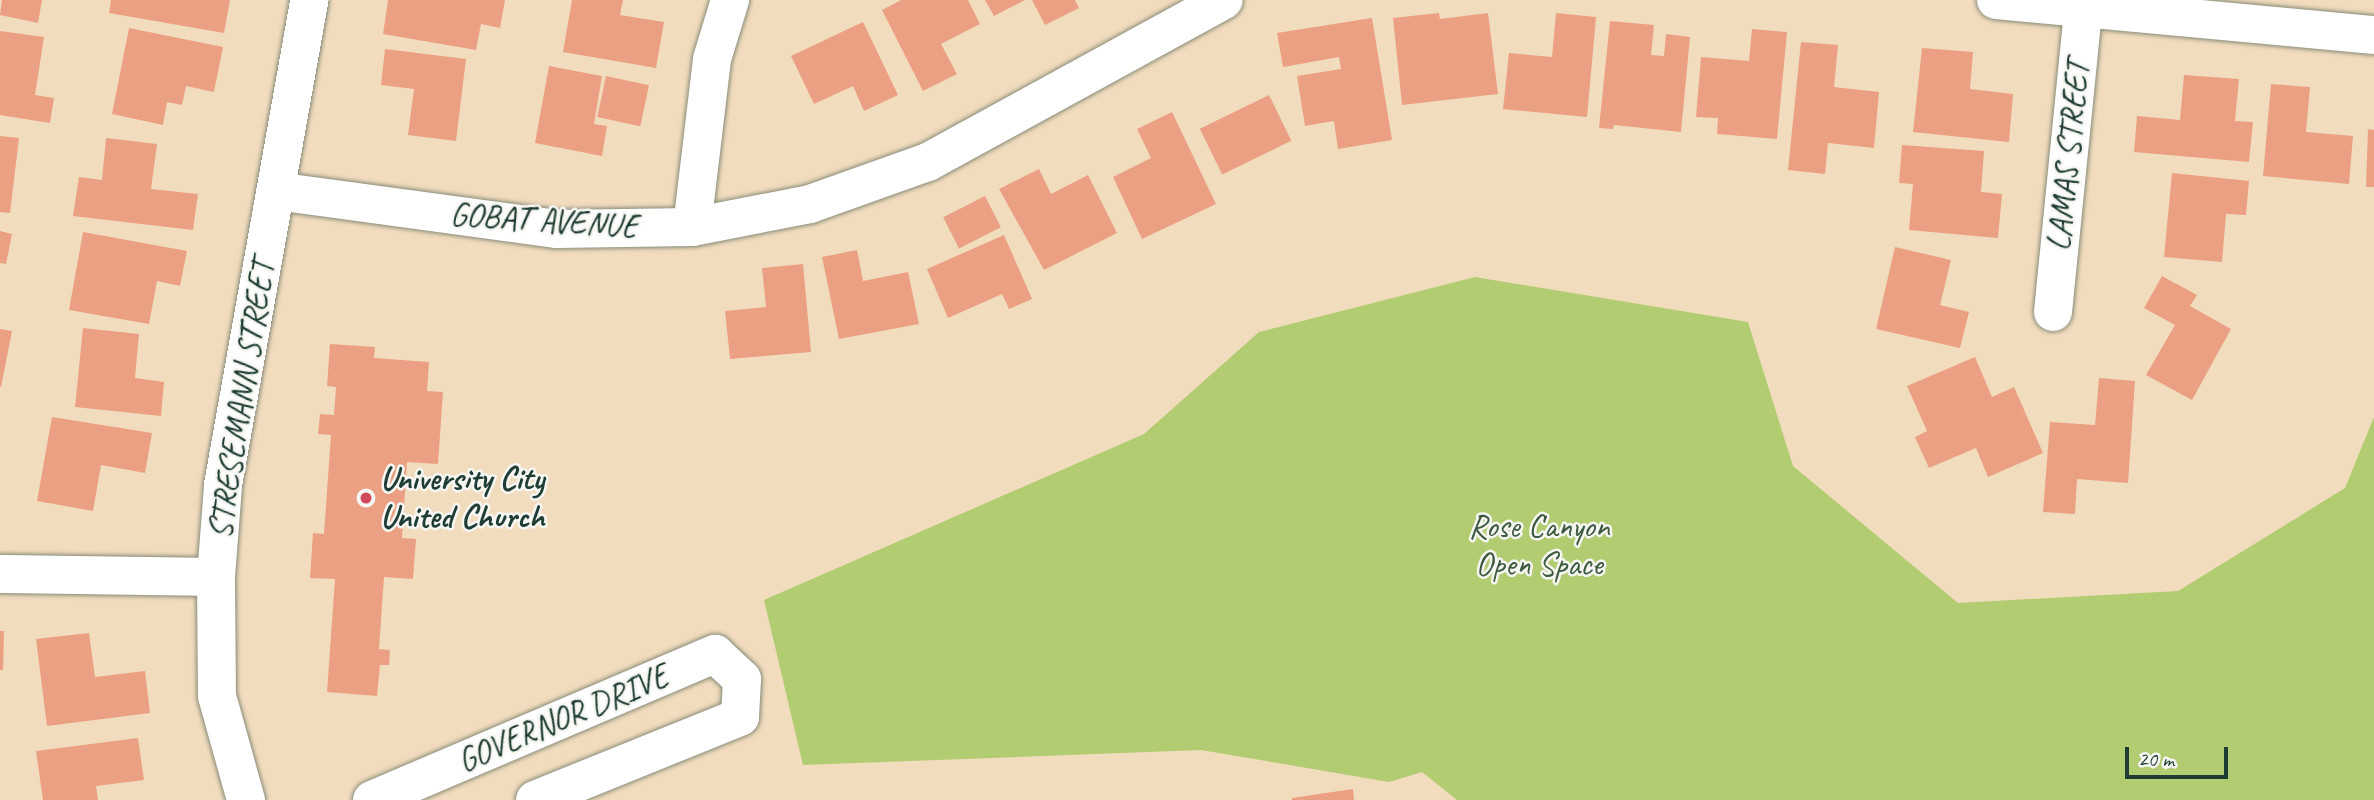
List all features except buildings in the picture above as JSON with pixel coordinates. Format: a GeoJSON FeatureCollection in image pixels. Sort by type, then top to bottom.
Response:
{"type":"FeatureCollection","features":[{"type":"Feature","properties":{"kind":"street","name":"STRESEMANN STREET"},"geometry":{"type":"LineString","coordinates":[[246,800],[217,696],[216,577],[223,485],[309,0]]}},
{"type":"Feature","properties":{"kind":"street"},"geometry":{"type":"LineString","coordinates":[[692,227],[712,60],[730,0]]}},
{"type":"Feature","properties":{"kind":"street","name":"GOBAT AVENUE"},"geometry":{"type":"LineString","coordinates":[[276,191],[557,229],[692,227],[810,204],[928,162],[1224,0]]}},
{"type":"Feature","properties":{"kind":"street"},"geometry":{"type":"LineString","coordinates":[[1996,0],[2084,4],[2374,35]]}},
{"type":"Feature","properties":{"kind":"street","name":"LAMAS STREET"},"geometry":{"type":"LineString","coordinates":[[2053,312],[2084,4]]}},
{"type":"Feature","properties":{"kind":"street"},"geometry":{"type":"LineString","coordinates":[[0,574],[216,577]]}},
{"type":"Feature","properties":{"kind":"street","name":"GOVERNOR DRIVE"},"geometry":{"type":"LineString","coordinates":[[372,800],[715,654],[742,679],[740,717],[535,800]]}},
{"type":"Feature","properties":{"kind":"green space","name":"Rose Canyon Open Space"},"geometry":{"type":"Polygon","coordinates":[[[1475,277],[1748,322],[1793,466],[1958,603],[2178,591],[2345,488],[2374,417],[2374,800],[1457,800],[1422,772],[1389,782],[1201,750],[803,765],[764,600],[1144,434],[1259,332],[1475,277]]]}},
{"type":"Feature","properties":{"kind":"place","name":"University City United Church"},"geometry":{"type":"Point","coordinates":[366,498]}}]}
